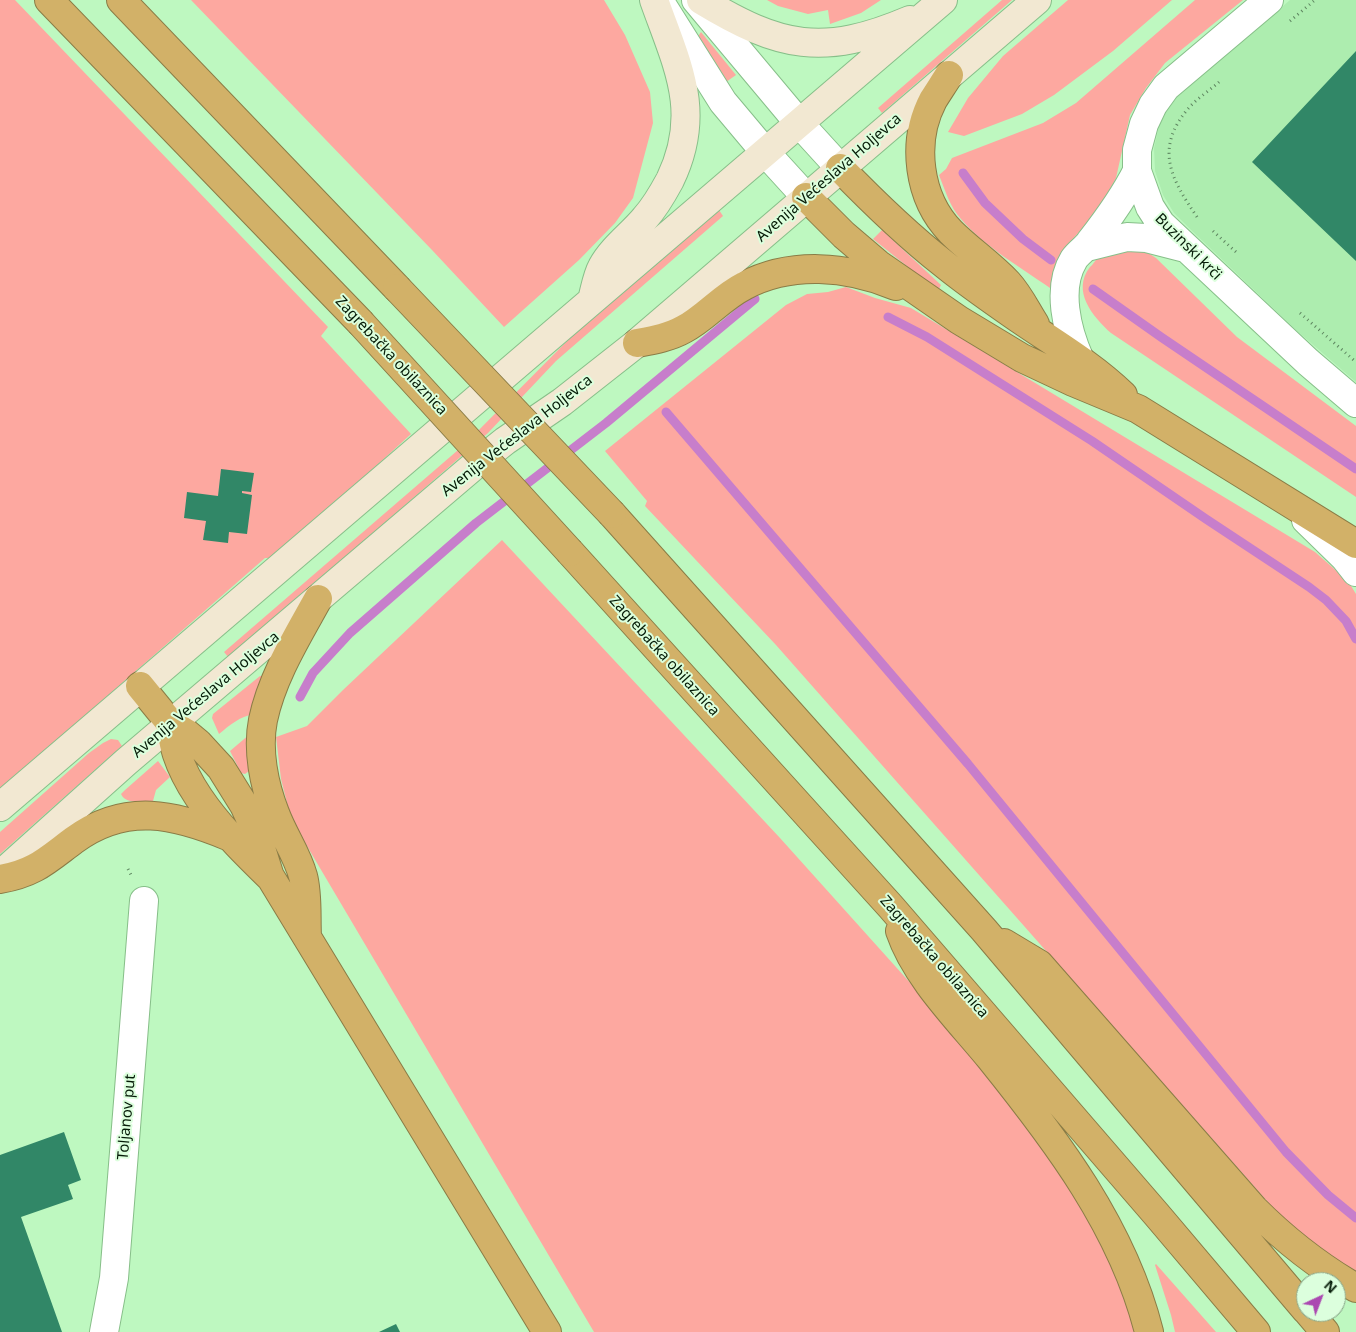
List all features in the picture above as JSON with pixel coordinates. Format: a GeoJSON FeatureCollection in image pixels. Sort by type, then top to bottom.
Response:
{"type":"FeatureCollection","features":[{"type":"Feature","properties":{"kind":"highway","name":"Zagrebačka obilaznica"},"geometry":{"type":"LineString","coordinates":[[49,0],[360,322],[570,552],[891,907],[1256,1332]]}},
{"type":"Feature","properties":{"kind":"highway"},"geometry":{"type":"LineString","coordinates":[[121,0],[612,514],[984,930],[1296,1298]]}},
{"type":"Feature","properties":{"kind":"highway"},"geometry":{"type":"LineString","coordinates":[[950,75],[933,101],[922,136],[920,161],[928,196],[950,231],[1010,284],[1039,332]]}},
{"type":"Feature","properties":{"kind":"highway"},"geometry":{"type":"LineString","coordinates":[[840,168],[884,212],[945,264],[1110,382],[1138,409]]}},
{"type":"Feature","properties":{"kind":"highway"},"geometry":{"type":"LineString","coordinates":[[806,197],[844,235],[878,264],[928,300],[1022,358],[1138,409],[1356,544]]}},
{"type":"Feature","properties":{"kind":"highway"},"geometry":{"type":"LineString","coordinates":[[637,343],[657,340],[685,329],[744,286],[770,275],[797,269],[852,272],[881,280],[928,300]]}},
{"type":"Feature","properties":{"kind":"highway"},"geometry":{"type":"LineString","coordinates":[[307,938],[303,877],[275,814],[267,790],[263,768],[262,741],[266,706],[294,641],[318,600]]}},
{"type":"Feature","properties":{"kind":"highway"},"geometry":{"type":"LineString","coordinates":[[140,686],[172,724],[198,743],[220,768],[244,805],[256,829],[270,878]]}},
{"type":"Feature","properties":{"kind":"highway"},"geometry":{"type":"LineString","coordinates":[[172,724],[175,752],[201,800],[231,837],[270,878],[547,1332]]}},
{"type":"Feature","properties":{"kind":"highway"},"geometry":{"type":"LineString","coordinates":[[0,879],[18,876],[43,864],[92,828],[118,818],[141,815],[185,820],[231,837]]}},
{"type":"Feature","properties":{"kind":"highway"},"geometry":{"type":"LineString","coordinates":[[891,907],[903,941],[920,972],[1007,1079],[1048,1133],[1096,1204],[1125,1260],[1144,1310],[1149,1332]]}},
{"type":"Feature","properties":{"kind":"highway"},"geometry":{"type":"LineString","coordinates":[[984,930],[1039,964],[1248,1202],[1274,1229],[1298,1250],[1356,1288]]}},
{"type":"Feature","properties":{"kind":"highway"},"geometry":{"type":"LineString","coordinates":[[1316,1322],[1325,1332]]}},
{"type":"Feature","properties":{"kind":"main road"},"geometry":{"type":"LineString","coordinates":[[592,300],[602,267],[650,213],[663,193],[678,162],[683,144],[686,127],[686,102],[680,73],[654,0]]}},
{"type":"Feature","properties":{"kind":"main road"},"geometry":{"type":"LineString","coordinates":[[701,0],[752,28],[784,39],[821,44],[846,41],[899,25],[936,6]]}},
{"type":"Feature","properties":{"kind":"main road","name":"Avenija Većeslava Holjevca"},"geometry":{"type":"LineString","coordinates":[[0,875],[73,808],[475,465],[505,441],[562,402],[637,343],[1037,0]]}},
{"type":"Feature","properties":{"kind":"main road"},"geometry":{"type":"LineString","coordinates":[[0,807],[936,6]]}},
{"type":"Feature","properties":{"kind":"street"},"geometry":{"type":"LineString","coordinates":[[659,0],[724,102],[765,152],[806,197]]}},
{"type":"Feature","properties":{"kind":"street"},"geometry":{"type":"LineString","coordinates":[[696,0],[799,124],[840,168]]}},
{"type":"Feature","properties":{"kind":"street","name":"Buzinski krči"},"geometry":{"type":"LineString","coordinates":[[1269,0],[1166,87],[1153,105],[1144,124],[1137,150],[1137,171],[1150,207],[1161,224],[1308,362],[1356,404]]}},
{"type":"Feature","properties":{"kind":"street"},"geometry":{"type":"LineString","coordinates":[[1080,360],[1071,340],[1067,320],[1065,296],[1070,268],[1075,258],[1087,247],[1114,210],[1137,171]]}},
{"type":"Feature","properties":{"kind":"street"},"geometry":{"type":"LineString","coordinates":[[1087,247],[1127,238],[1146,238],[1187,248]]}},
{"type":"Feature","properties":{"kind":"street"},"geometry":{"type":"LineString","coordinates":[[1291,505],[1345,558],[1356,572]]}},
{"type":"Feature","properties":{"kind":"street","name":"Toljanov put"},"geometry":{"type":"LineString","coordinates":[[104,1332],[114,1278],[144,901]]}},
{"type":"Feature","properties":{"kind":"path"},"geometry":{"type":"LineString","coordinates":[[1286,25],[1314,0]]}},
{"type":"Feature","properties":{"kind":"path"},"geometry":{"type":"LineString","coordinates":[[1203,223],[1179,190],[1170,169],[1170,142],[1177,126],[1188,109],[1226,76]]}},
{"type":"Feature","properties":{"kind":"path"},"geometry":{"type":"LineString","coordinates":[[1210,228],[1242,258]]}},
{"type":"Feature","properties":{"kind":"path"},"geometry":{"type":"LineString","coordinates":[[1295,308],[1356,362]]}},
{"type":"Feature","properties":{"kind":"shaded area"},"geometry":{"type":"Polygon","coordinates":[[[0,0],[15,0],[328,327],[321,336],[411,434],[270,558],[265,558],[0,790],[0,0]]]}},
{"type":"Feature","properties":{"kind":"shaded area"},"geometry":{"type":"Polygon","coordinates":[[[191,0],[604,0],[625,35],[650,92],[653,123],[633,198],[615,223],[579,260],[504,327],[191,0]]]}},
{"type":"Feature","properties":{"kind":"shaded area"},"geometry":{"type":"Polygon","coordinates":[[[767,0],[881,0],[861,13],[830,24],[828,10],[808,14],[778,6],[767,0]]]}},
{"type":"Feature","properties":{"kind":"shaded area"},"geometry":{"type":"Polygon","coordinates":[[[1002,0],[1012,0],[882,113],[878,108],[1002,0]]]}},
{"type":"Feature","properties":{"kind":"shaded area"},"geometry":{"type":"Polygon","coordinates":[[[1068,0],[1172,0],[1113,51],[1054,95],[1022,114],[964,136],[948,132],[968,98],[1003,56],[1068,0]]]}},
{"type":"Feature","properties":{"kind":"shaded area"},"geometry":{"type":"Polygon","coordinates":[[[1195,0],[1243,0],[1165,63],[1146,88],[1130,115],[1116,178],[1100,209],[1060,256],[1050,288],[1003,256],[970,229],[954,209],[939,175],[946,169],[952,158],[1043,123],[1076,103],[1195,0]]]}},
{"type":"Feature","properties":{"kind":"shaded area"},"geometry":{"type":"Polygon","coordinates":[[[1290,0],[1356,0],[1356,382],[1296,330],[1174,213],[1163,195],[1155,171],[1154,148],[1159,126],[1177,97],[1290,0]]]}},
{"type":"Feature","properties":{"kind":"shaded area"},"geometry":{"type":"Polygon","coordinates":[[[701,32],[736,75],[726,82],[697,38],[701,32]]]}},
{"type":"Feature","properties":{"kind":"shaded area"},"geometry":{"type":"Polygon","coordinates":[[[719,210],[723,216],[556,361],[488,433],[229,658],[224,652],[465,444],[576,332],[719,210]]]}},
{"type":"Feature","properties":{"kind":"shaded area"},"geometry":{"type":"Polygon","coordinates":[[[882,230],[941,285],[938,291],[873,239],[882,230]]]}},
{"type":"Feature","properties":{"kind":"shaded area"},"geometry":{"type":"Polygon","coordinates":[[[1127,247],[1145,251],[1156,258],[1237,337],[1356,426],[1356,497],[1111,333],[1097,319],[1091,311],[1084,294],[1085,276],[1098,258],[1127,247]]]}},
{"type":"Feature","properties":{"kind":"shaded area"},"geometry":{"type":"Polygon","coordinates":[[[846,287],[875,298],[911,308],[1315,552],[1348,581],[1356,594],[1356,1273],[1321,1251],[1280,1216],[776,645],[645,506],[647,501],[605,451],[786,305],[807,294],[828,292],[846,287]]]}},
{"type":"Feature","properties":{"kind":"shaded area"},"geometry":{"type":"Polygon","coordinates":[[[502,540],[780,838],[922,996],[987,1075],[1093,1220],[1119,1277],[1138,1332],[594,1332],[291,819],[281,779],[276,737],[307,726],[502,540]]]}},
{"type":"Feature","properties":{"kind":"shaded area"},"geometry":{"type":"Polygon","coordinates":[[[260,676],[263,676],[255,714],[231,724],[219,734],[212,718],[213,714],[260,676]]]}},
{"type":"Feature","properties":{"kind":"shaded area"},"geometry":{"type":"Polygon","coordinates":[[[250,734],[249,771],[245,774],[241,773],[230,751],[250,734]]]}},
{"type":"Feature","properties":{"kind":"shaded area"},"geometry":{"type":"Polygon","coordinates":[[[111,739],[118,740],[122,746],[0,854],[0,832],[89,753],[111,739]]]}},
{"type":"Feature","properties":{"kind":"shaded area"},"geometry":{"type":"Polygon","coordinates":[[[158,761],[170,777],[156,790],[153,801],[135,802],[123,797],[121,794],[158,761]]]}},
{"type":"Feature","properties":{"kind":"shaded area"},"geometry":{"type":"Polygon","coordinates":[[[1156,1264],[1216,1332],[1175,1332],[1156,1264]]]}},
{"type":"Feature","properties":{"kind":"building"},"geometry":{"type":"Polygon","coordinates":[[[1356,51],[1356,261],[1252,162],[1356,51]]]}},
{"type":"Feature","properties":{"kind":"building"},"geometry":{"type":"Polygon","coordinates":[[[221,469],[254,473],[251,492],[242,491],[242,493],[252,495],[247,534],[229,532],[228,543],[203,540],[206,521],[184,518],[187,492],[218,496],[221,469]]]}},
{"type":"Feature","properties":{"kind":"building"},"geometry":{"type":"Polygon","coordinates":[[[64,1132],[81,1180],[68,1185],[73,1199],[21,1217],[62,1332],[0,1332],[0,1155],[64,1132]]]}},
{"type":"Feature","properties":{"kind":"building"},"geometry":{"type":"Polygon","coordinates":[[[396,1324],[400,1332],[379,1332],[396,1324]]]}},
{"type":"Feature","properties":{"kind":"waterway"},"geometry":{"type":"LineString","coordinates":[[963,173],[985,203],[1023,239],[1051,260]]}},
{"type":"Feature","properties":{"kind":"waterway"},"geometry":{"type":"LineString","coordinates":[[1093,289],[1356,469]]}},
{"type":"Feature","properties":{"kind":"waterway"},"geometry":{"type":"LineString","coordinates":[[300,697],[313,673],[350,633],[476,523],[606,423],[755,299]]}},
{"type":"Feature","properties":{"kind":"waterway"},"geometry":{"type":"LineString","coordinates":[[888,317],[927,337],[1092,441],[1309,587],[1326,600],[1346,621],[1356,639]]}},
{"type":"Feature","properties":{"kind":"waterway"},"geometry":{"type":"LineString","coordinates":[[666,412],[968,764],[1286,1152],[1328,1195],[1356,1218]]}}]}
